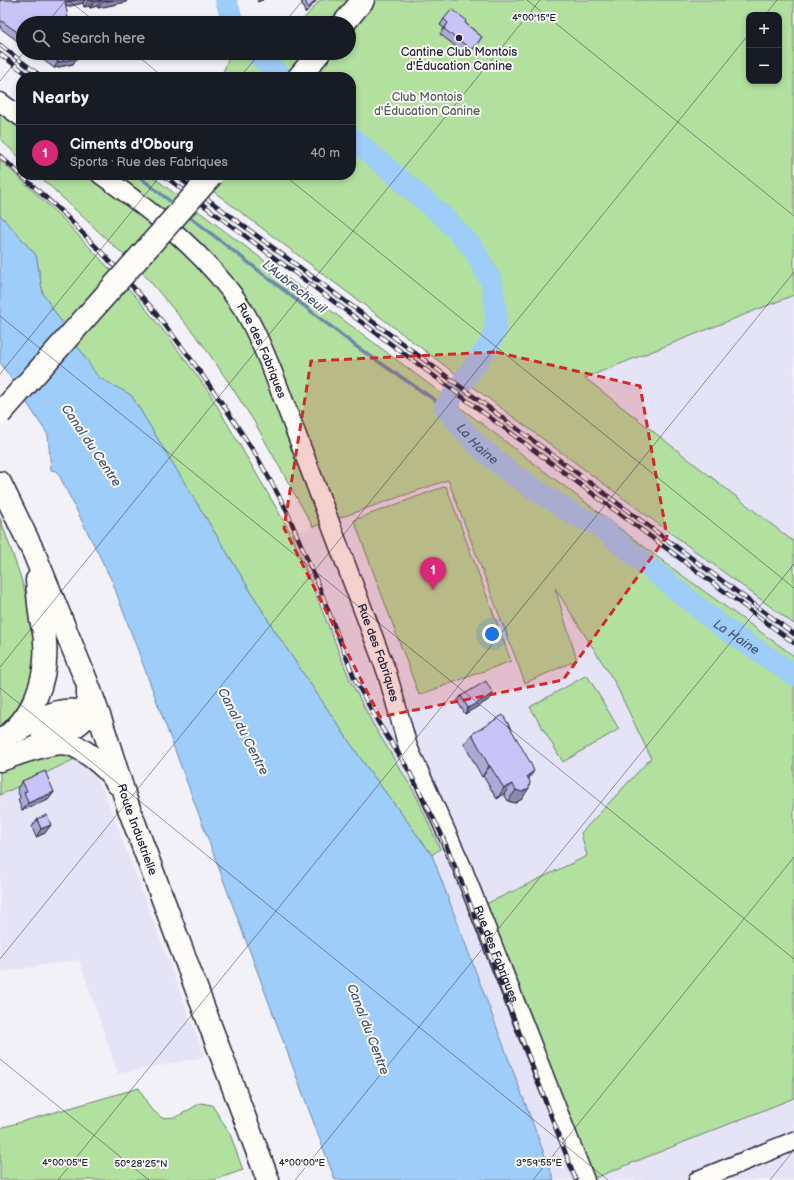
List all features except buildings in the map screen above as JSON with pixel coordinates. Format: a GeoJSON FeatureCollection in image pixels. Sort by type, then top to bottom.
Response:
{"type":"FeatureCollection","features":[{"type":"Feature","properties":{"kind":"main road"},"geometry":{"type":"LineString","coordinates":[[350,16],[363,0]]}},
{"type":"Feature","properties":{"kind":"main road"},"geometry":{"type":"LineString","coordinates":[[303,72],[313,60]]}},
{"type":"Feature","properties":{"kind":"main road"},"geometry":{"type":"LineString","coordinates":[[0,414],[208,180]]}},
{"type":"Feature","properties":{"kind":"main road","name":"Route Industrielle"},"geometry":{"type":"LineString","coordinates":[[0,483],[34,554],[88,685],[94,718],[268,1180]]}},
{"type":"Feature","properties":{"kind":"main road"},"geometry":{"type":"LineString","coordinates":[[4,738],[17,727],[31,708],[37,696],[43,675],[46,656],[45,641],[34,554]]}},
{"type":"Feature","properties":{"kind":"main road"},"geometry":{"type":"LineString","coordinates":[[4,738],[34,721],[50,714],[63,711],[78,710],[94,718]]}},
{"type":"Feature","properties":{"kind":"main road"},"geometry":{"type":"LineString","coordinates":[[0,758],[70,729],[78,725],[84,719],[94,718]]}},
{"type":"Feature","properties":{"kind":"main road"},"geometry":{"type":"LineString","coordinates":[[0,758],[46,745],[60,743],[70,744],[85,751],[113,776],[128,806]]}},
{"type":"Feature","properties":{"kind":"street"},"geometry":{"type":"LineString","coordinates":[[0,102],[16,113]]}},
{"type":"Feature","properties":{"kind":"street","name":"Rue des Fabriques"},"geometry":{"type":"LineString","coordinates":[[108,180],[128,194],[192,247],[221,279],[243,309],[258,335],[387,673],[408,747],[462,867],[584,1180]]}},
{"type":"Feature","properties":{"kind":"street"},"geometry":{"type":"LineString","coordinates":[[698,1180],[794,1141]]}},
{"type":"Feature","properties":{"kind":"highlighted area"},"geometry":{"type":"Polygon","coordinates":[[[496,352],[640,386],[667,536],[563,680],[380,717],[284,528],[311,361],[496,352]]]}},
{"type":"Feature","properties":{"kind":"shaded area"},"geometry":{"type":"Polygon","coordinates":[[[794,295],[794,1180],[554,1180],[531,1120],[228,554],[292,535],[448,480],[525,683],[577,660],[554,586],[671,567],[477,420],[505,411],[794,295]]]}},
{"type":"Feature","properties":{"kind":"shaded area"},"geometry":{"type":"Polygon","coordinates":[[[79,757],[85,762],[103,789],[205,1057],[118,1074],[79,960],[0,972],[0,795],[79,757]]]}},
{"type":"Feature","properties":{"kind":"green space"},"geometry":{"type":"Polygon","coordinates":[[[320,0],[362,0],[347,16],[306,16],[320,0]]]}},
{"type":"Feature","properties":{"kind":"green space","name":"Club Montois d'Éducation Canine"},"geometry":{"type":"Polygon","coordinates":[[[364,0],[794,0],[794,295],[585,378],[794,542],[794,624],[505,411],[210,189],[218,180],[356,180],[356,72],[311,72],[320,60],[356,60],[356,16],[354,16],[364,0]]]}},
{"type":"Feature","properties":{"kind":"green space"},"geometry":{"type":"Polygon","coordinates":[[[228,60],[305,60],[294,72],[223,72],[228,60]]]}},
{"type":"Feature","properties":{"kind":"green space"},"geometry":{"type":"Polygon","coordinates":[[[0,110],[16,121],[16,154],[0,139],[0,110]]]}},
{"type":"Feature","properties":{"kind":"green space"},"geometry":{"type":"Polygon","coordinates":[[[0,160],[16,175],[16,180],[21,180],[63,219],[138,299],[209,392],[292,535],[350,680],[374,726],[416,795],[440,849],[432,855],[363,762],[276,633],[131,395],[98,378],[43,294],[36,255],[0,215],[0,160]]]}},
{"type":"Feature","properties":{"kind":"green space"},"geometry":{"type":"Polygon","coordinates":[[[43,180],[157,180],[672,568],[794,656],[794,1098],[592,1179],[486,904],[587,856],[581,833],[651,758],[614,681],[555,588],[577,660],[525,683],[448,480],[313,527],[255,423],[227,380],[201,342],[143,273],[43,180]]]}},
{"type":"Feature","properties":{"kind":"green space"},"geometry":{"type":"Polygon","coordinates":[[[446,486],[511,661],[419,695],[354,520],[446,486]]]}},
{"type":"Feature","properties":{"kind":"green space"},"geometry":{"type":"Polygon","coordinates":[[[0,518],[20,575],[42,651],[36,687],[0,736],[0,518]]]}},
{"type":"Feature","properties":{"kind":"green space"},"geometry":{"type":"Polygon","coordinates":[[[587,675],[619,729],[563,762],[530,707],[587,675]]]}},
{"type":"Feature","properties":{"kind":"green space"},"geometry":{"type":"Polygon","coordinates":[[[49,749],[79,757],[0,795],[0,766],[49,749]]]}},
{"type":"Feature","properties":{"kind":"green space"},"geometry":{"type":"Polygon","coordinates":[[[139,1088],[150,1108],[162,1118],[176,1117],[201,1103],[212,1105],[230,1134],[243,1170],[214,1180],[0,1180],[0,1128],[139,1088]]]}},
{"type":"Feature","properties":{"kind":"water","name":"Canal du Centre"},"geometry":{"type":"Polygon","coordinates":[[[0,215],[36,255],[43,294],[98,377],[131,395],[276,633],[363,762],[432,855],[554,1180],[335,1180],[112,581],[57,471],[51,470],[48,435],[0,362],[0,215]]]}},
{"type":"Feature","properties":{"kind":"waterway","name":"La Haine"},"geometry":{"type":"LineString","coordinates":[[226,0],[231,16]]}},
{"type":"Feature","properties":{"kind":"waterway","name":"La Haine"},"geometry":{"type":"LineString","coordinates":[[264,60],[277,72]]}},
{"type":"Feature","properties":{"kind":"waterway","name":"La Haine"},"geometry":{"type":"LineString","coordinates":[[356,141],[445,218],[474,249],[492,283],[496,313],[495,331],[489,345],[445,407],[476,444],[512,474],[573,514],[599,526],[717,623],[794,675]]}},
{"type":"Feature","properties":{"kind":"waterway","name":"L'Aubrecheuil"},"geometry":{"type":"LineString","coordinates":[[143,180],[175,205]]}},
{"type":"Feature","properties":{"kind":"waterway","name":"L'Aubrecheuil"},"geometry":{"type":"LineString","coordinates":[[186,214],[357,347],[445,407]]}},
{"type":"Feature","properties":{"kind":"railway"},"geometry":{"type":"LineString","coordinates":[[0,45],[16,57]]}},
{"type":"Feature","properties":{"kind":"railway"},"geometry":{"type":"LineString","coordinates":[[0,54],[24,72]]}},
{"type":"Feature","properties":{"kind":"railway"},"geometry":{"type":"LineString","coordinates":[[20,60],[35,72]]}},
{"type":"Feature","properties":{"kind":"railway"},"geometry":{"type":"LineString","coordinates":[[0,156],[16,170]]}},
{"type":"Feature","properties":{"kind":"railway"},"geometry":{"type":"LineString","coordinates":[[26,180],[66,216],[106,257],[151,307],[188,355],[224,406],[256,455],[284,505],[320,589],[355,680],[378,722],[408,769],[440,831],[462,883],[576,1180]]}},
{"type":"Feature","properties":{"kind":"railway"},"geometry":{"type":"LineString","coordinates":[[170,180],[794,643]]}},
{"type":"Feature","properties":{"kind":"railway"},"geometry":{"type":"LineString","coordinates":[[182,180],[794,634]]}},
{"type":"Feature","properties":{"kind":"place","name":"Cantine Club Montois d'Éducation Canine"},"geometry":{"type":"Point","coordinates":[459,38]}},
{"type":"Feature","properties":{"kind":"place","name":"Ciments d'Obourg"},"geometry":{"type":"Point","coordinates":[433,590]}}]}
